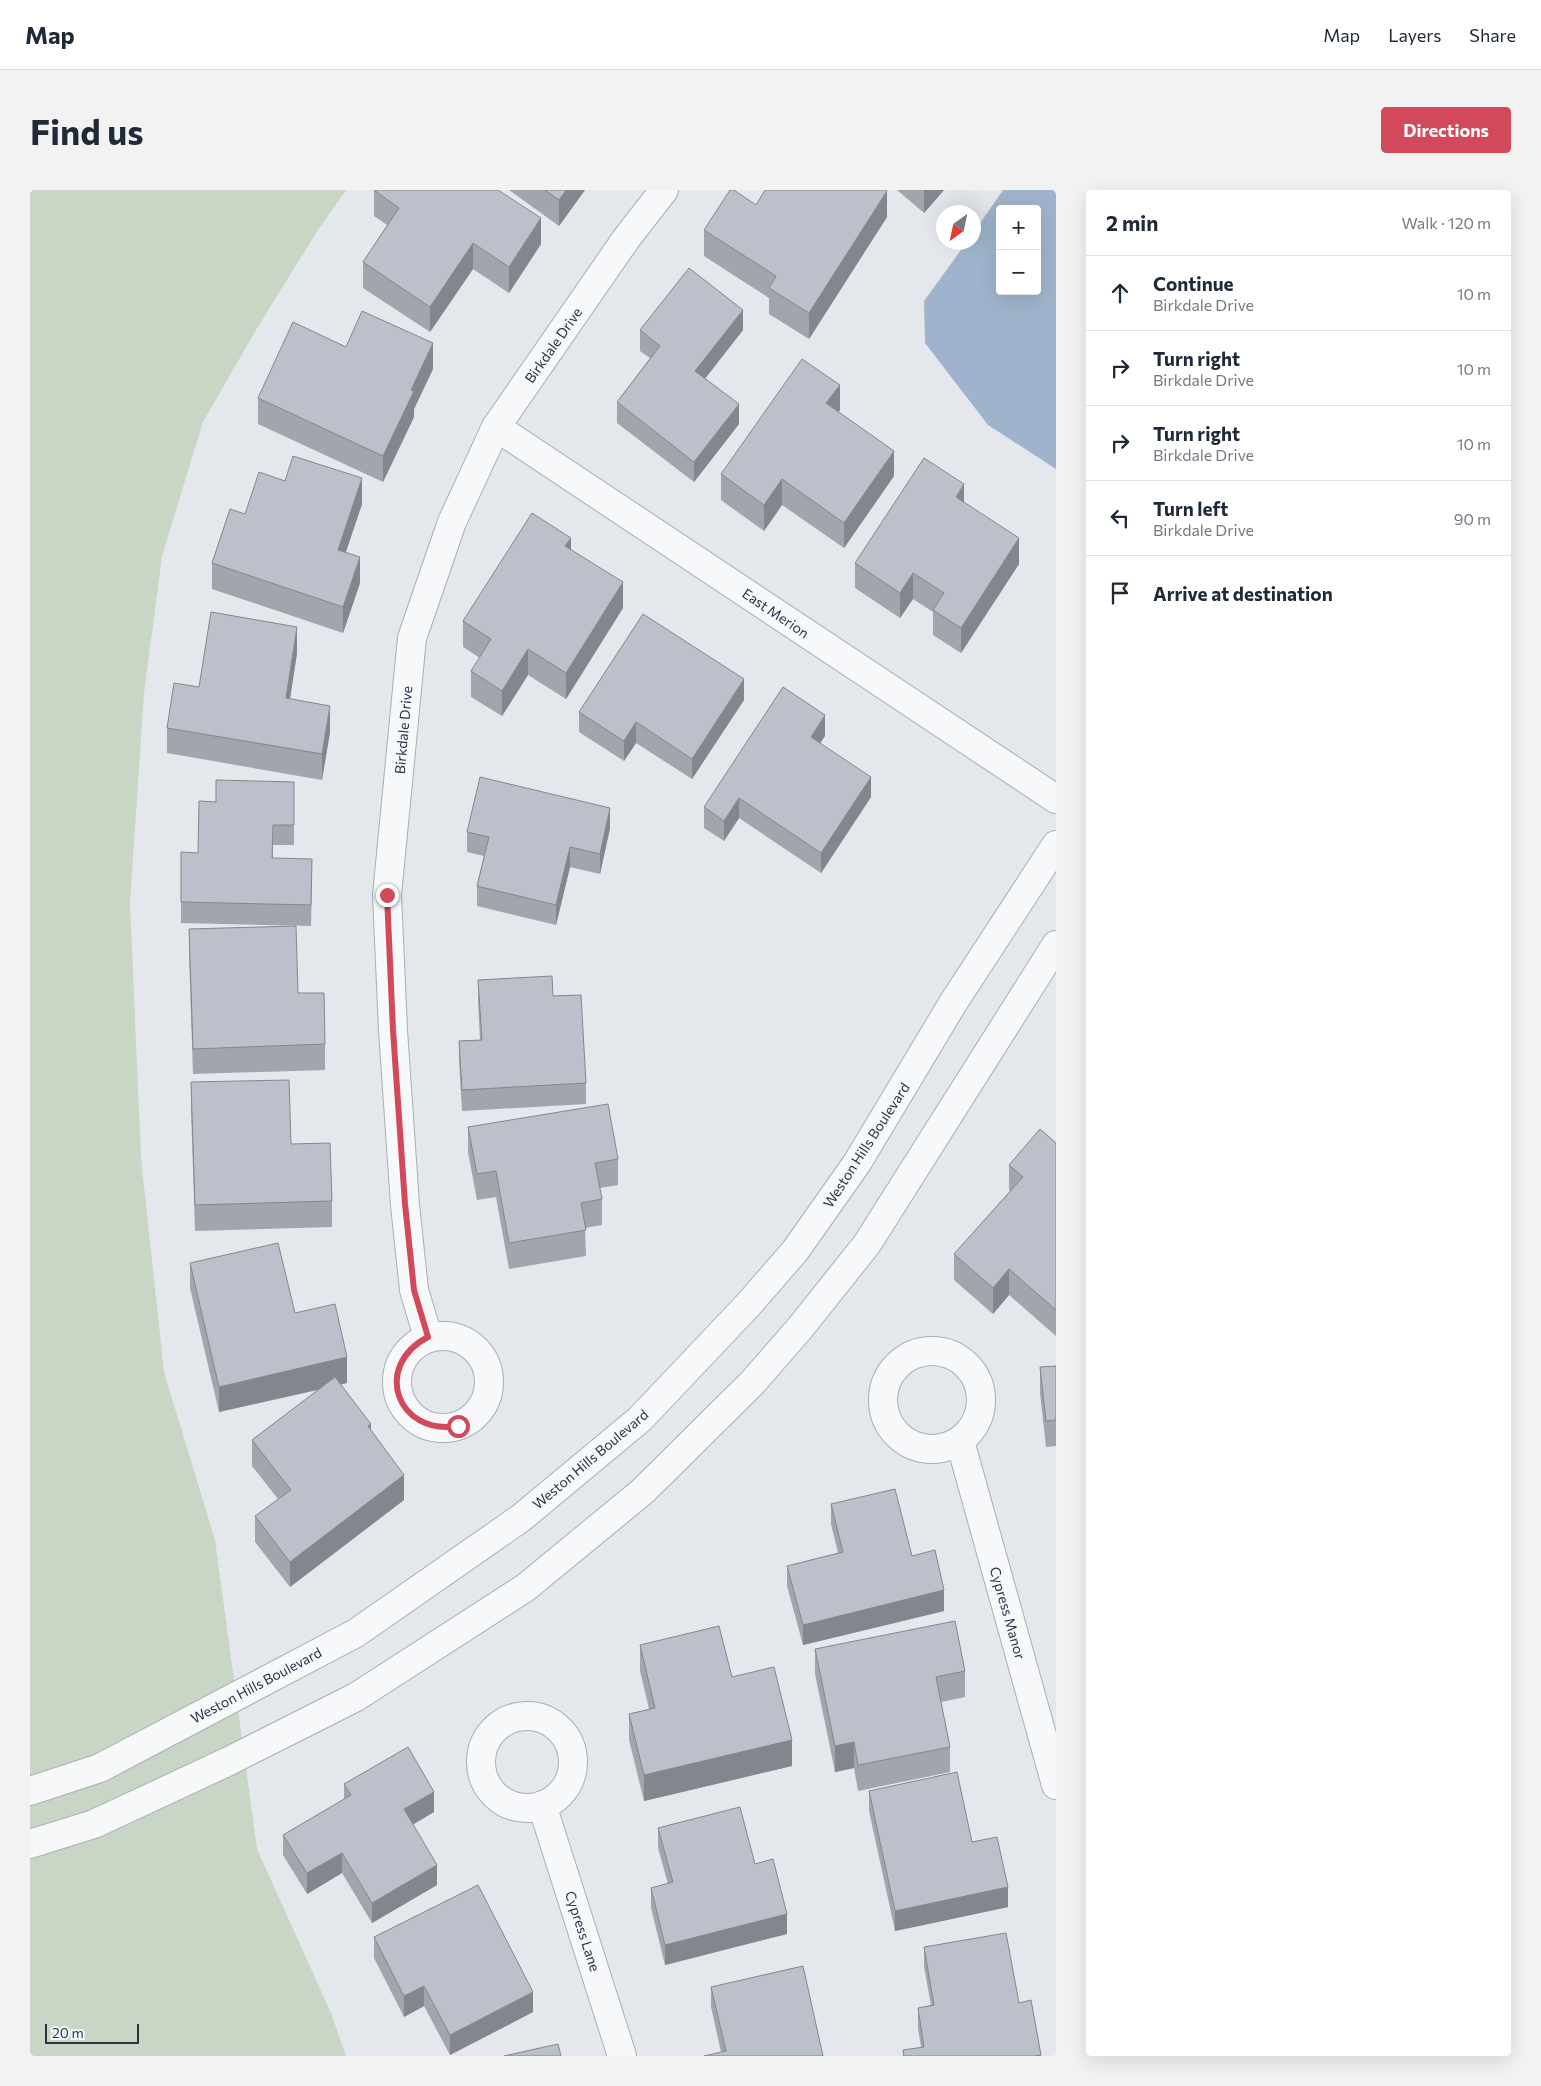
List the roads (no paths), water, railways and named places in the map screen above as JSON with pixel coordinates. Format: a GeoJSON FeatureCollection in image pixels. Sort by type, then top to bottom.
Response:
{"type":"FeatureCollection","features":[{"type":"Feature","properties":{"kind":"street","name":"Birkdale Drive"},"geometry":{"type":"LineString","coordinates":[[428,1337],[414,1290],[405,1204],[393,1030],[387,895],[412,638],[452,522],[496,427],[626,239],[664,190]]}},
{"type":"Feature","properties":{"kind":"street","name":"East Merion"},"geometry":{"type":"LineString","coordinates":[[496,427],[1056,798]]}},
{"type":"Feature","properties":{"kind":"street","name":"Weston Hills Boulevard"},"geometry":{"type":"LineString","coordinates":[[30,1791],[100,1768],[356,1633],[521,1518],[640,1419],[748,1305],[795,1251],[857,1163],[954,1003],[1056,845]]}},
{"type":"Feature","properties":{"kind":"street"},"geometry":{"type":"LineString","coordinates":[[30,1844],[94,1824],[228,1762],[356,1697],[525,1588],[643,1491],[753,1382],[800,1328],[867,1244],[1056,945]]}},
{"type":"Feature","properties":{"kind":"street","name":"Cypress Manor"},"geometry":{"type":"LineString","coordinates":[[960,1441],[1056,1784]]}},
{"type":"Feature","properties":{"kind":"street","name":"Cypress Lane"},"geometry":{"type":"LineString","coordinates":[[542,1805],[622,2056]]}},
{"type":"Feature","properties":{"kind":"water"},"geometry":{"type":"Polygon","coordinates":[[[1003,190],[1056,190],[1056,469],[988,425],[925,343],[924,301],[961,250],[981,250],[981,222],[1003,190]]]}}]}
